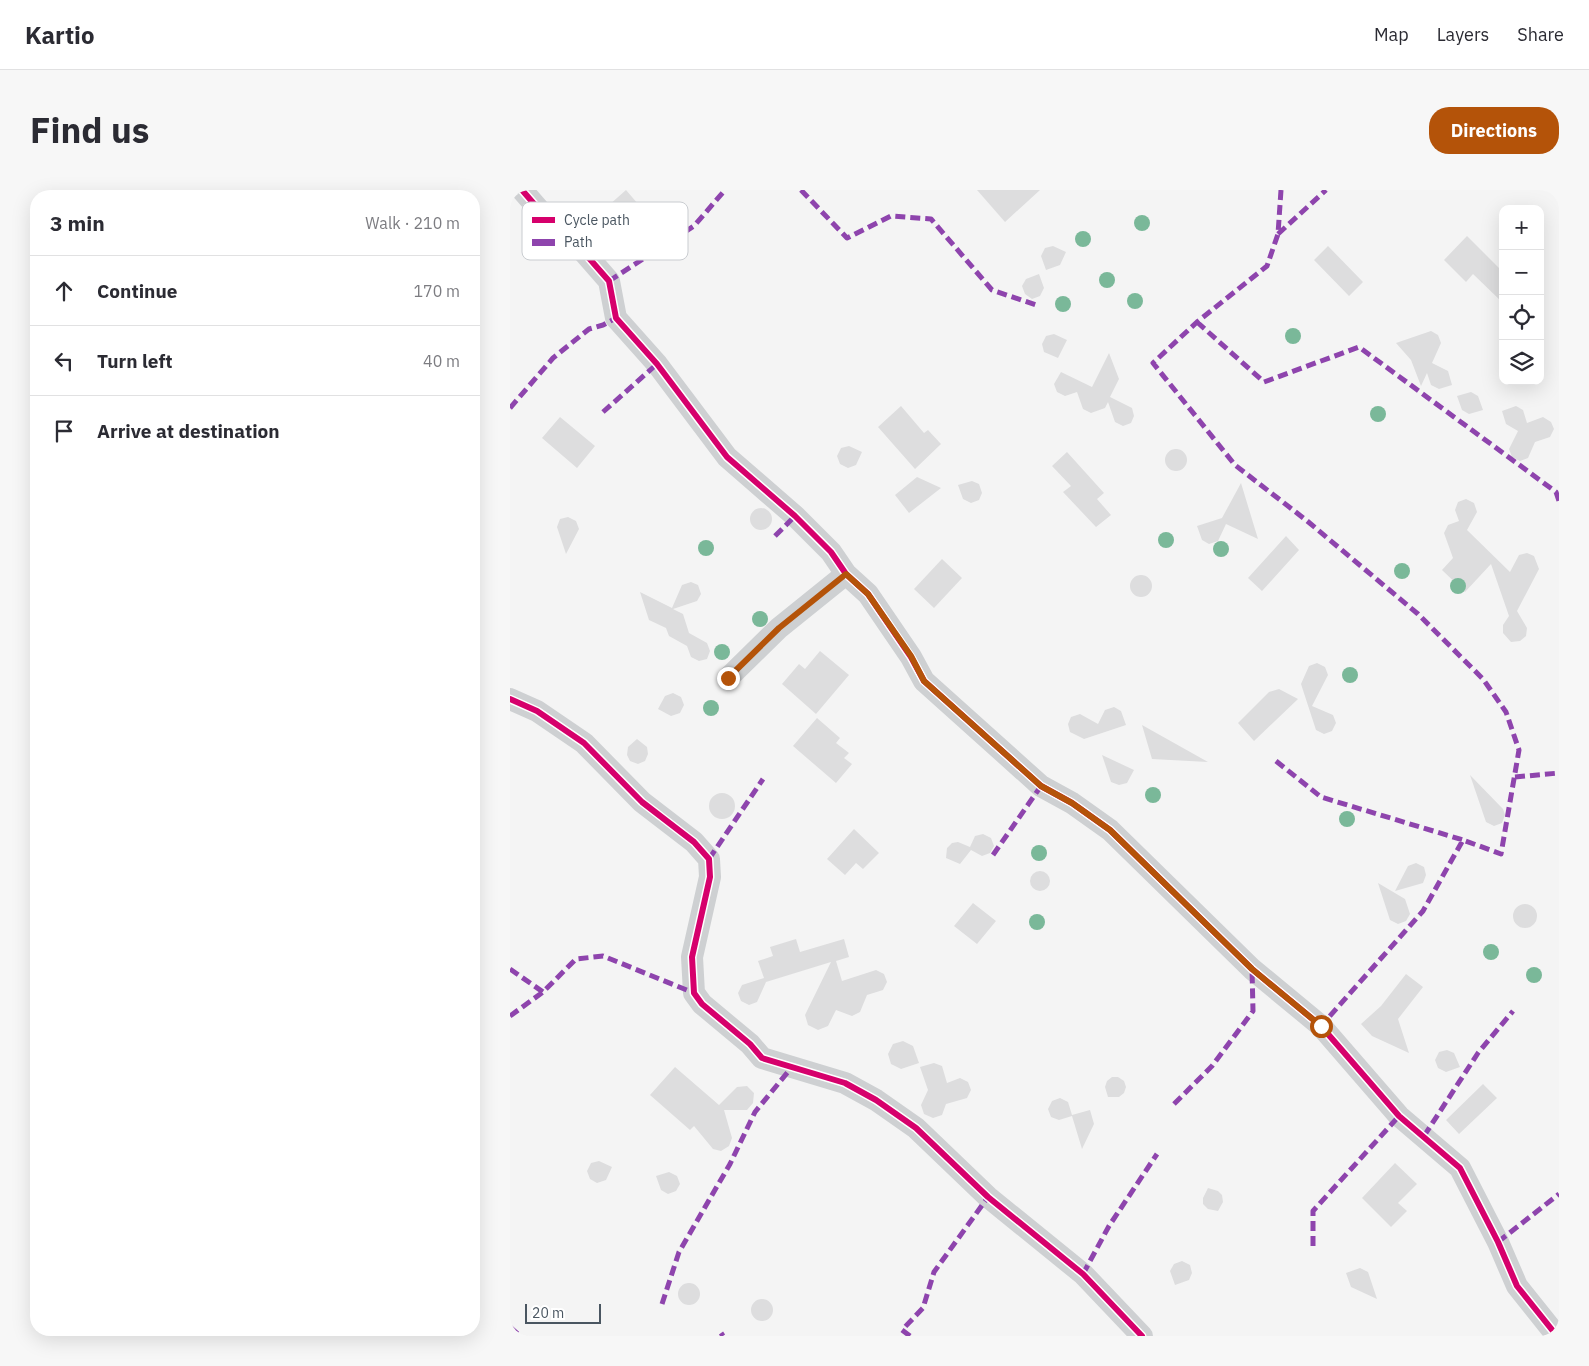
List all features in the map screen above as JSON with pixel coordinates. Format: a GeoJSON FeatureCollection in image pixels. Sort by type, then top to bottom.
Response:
{"type":"FeatureCollection","features":[{"type":"Feature","properties":{"kind":"street"},"geometry":{"type":"LineString","coordinates":[[522,190],[532,202]]}},
{"type":"Feature","properties":{"kind":"street"},"geometry":{"type":"LineString","coordinates":[[590,260],[608,281],[616,318],[657,364],[727,457],[801,522],[831,552],[846,574],[868,594],[911,656],[924,681],[1041,786],[1072,803],[1110,830],[1252,969],[1321,1026],[1399,1116],[1460,1168],[1518,1286],[1558,1336]]}},
{"type":"Feature","properties":{"kind":"street"},"geometry":{"type":"LineString","coordinates":[[728,678],[779,628],[846,574]]}},
{"type":"Feature","properties":{"kind":"street"},"geometry":{"type":"LineString","coordinates":[[510,699],[537,711],[584,743],[642,802],[694,842],[710,859],[710,877],[692,957],[694,994],[702,1004],[750,1044],[762,1058],[845,1083],[876,1100],[916,1128],[988,1197],[1083,1274],[1142,1336]]}},
{"type":"Feature","properties":{"kind":"building"},"geometry":{"type":"Polygon","coordinates":[[[626,190],[636,202],[612,202],[626,190]]]}},
{"type":"Feature","properties":{"kind":"building"},"geometry":{"type":"Polygon","coordinates":[[[977,190],[1040,190],[1005,222],[977,190]]]}},
{"type":"Feature","properties":{"kind":"building"},"geometry":{"type":"Polygon","coordinates":[[[1467,236],[1499,268],[1499,299],[1473,274],[1466,282],[1444,260],[1467,236]]]}},
{"type":"Feature","properties":{"kind":"building"},"geometry":{"type":"Polygon","coordinates":[[[1053,246],[1066,252],[1060,265],[1046,270],[1041,256],[1045,248],[1053,246]]]}},
{"type":"Feature","properties":{"kind":"building"},"geometry":{"type":"Polygon","coordinates":[[[1328,246],[1363,282],[1349,296],[1314,260],[1328,246]]]}},
{"type":"Feature","properties":{"kind":"building"},"geometry":{"type":"Polygon","coordinates":[[[1039,274],[1044,288],[1040,296],[1032,299],[1025,294],[1022,286],[1026,279],[1039,274]]]}},
{"type":"Feature","properties":{"kind":"building"},"geometry":{"type":"Polygon","coordinates":[[[1431,331],[1438,335],[1441,343],[1432,363],[1448,371],[1452,385],[1439,389],[1431,385],[1427,373],[1421,386],[1411,360],[1396,343],[1431,331]]]}},
{"type":"Feature","properties":{"kind":"building"},"geometry":{"type":"Polygon","coordinates":[[[1054,334],[1067,340],[1058,358],[1044,352],[1042,344],[1046,336],[1054,334]]]}},
{"type":"Feature","properties":{"kind":"building"},"geometry":{"type":"Polygon","coordinates":[[[1109,353],[1119,379],[1110,397],[1132,408],[1134,416],[1131,423],[1123,426],[1115,422],[1108,402],[1105,408],[1091,413],[1083,409],[1077,392],[1065,396],[1057,392],[1054,384],[1061,372],[1092,387],[1109,353]]]}},
{"type":"Feature","properties":{"kind":"building"},"geometry":{"type":"Polygon","coordinates":[[[1471,392],[1478,396],[1483,410],[1469,414],[1462,410],[1457,396],[1471,392]]]}},
{"type":"Feature","properties":{"kind":"building"},"geometry":{"type":"Polygon","coordinates":[[[901,406],[924,433],[928,430],[941,444],[915,469],[878,427],[901,406]]]}},
{"type":"Feature","properties":{"kind":"building"},"geometry":{"type":"Polygon","coordinates":[[[1516,406],[1523,410],[1527,423],[1543,417],[1551,422],[1554,429],[1550,437],[1535,442],[1528,458],[1520,461],[1512,457],[1509,449],[1518,431],[1506,424],[1502,411],[1516,406]]]}},
{"type":"Feature","properties":{"kind":"building"},"geometry":{"type":"Polygon","coordinates":[[[560,417],[595,446],[577,468],[542,438],[560,417]]]}},
{"type":"Feature","properties":{"kind":"building"},"geometry":{"type":"Polygon","coordinates":[[[849,446],[862,452],[856,465],[848,468],[840,464],[837,456],[841,448],[849,446]]]}},
{"type":"Feature","properties":{"kind":"building"},"geometry":{"type":"Polygon","coordinates":[[[1176,449],[1186,456],[1187,460],[1180,470],[1176,471],[1166,464],[1165,460],[1172,450],[1176,449]]]}},
{"type":"Feature","properties":{"kind":"building"},"geometry":{"type":"Polygon","coordinates":[[[1067,452],[1104,493],[1097,499],[1111,515],[1096,527],[1063,492],[1071,486],[1052,466],[1067,452]]]}},
{"type":"Feature","properties":{"kind":"building"},"geometry":{"type":"Polygon","coordinates":[[[917,477],[941,488],[909,513],[895,495],[917,477]]]}},
{"type":"Feature","properties":{"kind":"building"},"geometry":{"type":"Polygon","coordinates":[[[972,481],[979,484],[982,493],[979,500],[971,503],[963,499],[958,485],[972,481]]]}},
{"type":"Feature","properties":{"kind":"building"},"geometry":{"type":"Polygon","coordinates":[[[1241,483],[1258,539],[1226,524],[1218,541],[1209,544],[1202,540],[1197,526],[1222,518],[1241,483]]]}},
{"type":"Feature","properties":{"kind":"building"},"geometry":{"type":"Polygon","coordinates":[[[1466,499],[1474,503],[1477,512],[1467,530],[1510,572],[1519,555],[1527,553],[1534,556],[1539,569],[1517,611],[1527,628],[1526,636],[1520,641],[1511,642],[1503,633],[1503,625],[1509,616],[1491,564],[1465,592],[1442,570],[1453,558],[1444,533],[1448,525],[1459,521],[1455,510],[1458,502],[1466,499]]]}},
{"type":"Feature","properties":{"kind":"building"},"geometry":{"type":"Polygon","coordinates":[[[761,508],[769,511],[772,519],[769,527],[761,530],[753,527],[750,519],[753,511],[761,508]]]}},
{"type":"Feature","properties":{"kind":"building"},"geometry":{"type":"Polygon","coordinates":[[[568,517],[576,521],[579,529],[566,554],[557,527],[560,519],[568,517]]]}},
{"type":"Feature","properties":{"kind":"building"},"geometry":{"type":"Polygon","coordinates":[[[1286,536],[1299,550],[1262,591],[1248,578],[1286,536]]]}},
{"type":"Feature","properties":{"kind":"building"},"geometry":{"type":"Polygon","coordinates":[[[942,559],[962,578],[934,608],[914,589],[942,559]]]}},
{"type":"Feature","properties":{"kind":"building"},"geometry":{"type":"Polygon","coordinates":[[[1141,575],[1151,582],[1152,586],[1145,596],[1141,597],[1131,590],[1130,586],[1137,576],[1141,575]]]}},
{"type":"Feature","properties":{"kind":"building"},"geometry":{"type":"Polygon","coordinates":[[[691,582],[698,585],[701,594],[697,601],[673,609],[683,614],[689,633],[707,643],[710,651],[707,659],[699,661],[691,657],[687,646],[669,636],[666,628],[649,620],[640,592],[672,608],[682,585],[691,582]]]}},
{"type":"Feature","properties":{"kind":"building"},"geometry":{"type":"Polygon","coordinates":[[[820,651],[849,675],[816,714],[782,684],[799,664],[805,669],[820,651]]]}},
{"type":"Feature","properties":{"kind":"building"},"geometry":{"type":"Polygon","coordinates":[[[1317,663],[1325,667],[1328,675],[1312,706],[1333,715],[1336,723],[1332,731],[1324,734],[1316,730],[1301,684],[1309,666],[1317,663]]]}},
{"type":"Feature","properties":{"kind":"building"},"geometry":{"type":"Polygon","coordinates":[[[1279,689],[1298,699],[1254,741],[1238,723],[1269,692],[1279,689]]]}},
{"type":"Feature","properties":{"kind":"building"},"geometry":{"type":"Polygon","coordinates":[[[673,693],[681,697],[684,705],[680,713],[671,716],[658,709],[665,696],[673,693]]]}},
{"type":"Feature","properties":{"kind":"building"},"geometry":{"type":"Polygon","coordinates":[[[1114,707],[1121,711],[1126,725],[1084,739],[1070,732],[1068,724],[1071,717],[1080,714],[1098,724],[1105,710],[1114,707]]]}},
{"type":"Feature","properties":{"kind":"building"},"geometry":{"type":"Polygon","coordinates":[[[817,718],[840,738],[836,743],[849,753],[844,758],[852,764],[836,783],[793,746],[817,718]]]}},
{"type":"Feature","properties":{"kind":"building"},"geometry":{"type":"Polygon","coordinates":[[[1142,725],[1208,762],[1152,759],[1142,725]]]}},
{"type":"Feature","properties":{"kind":"building"},"geometry":{"type":"Polygon","coordinates":[[[637,739],[647,747],[648,754],[645,761],[638,764],[630,761],[627,755],[628,747],[637,739]]]}},
{"type":"Feature","properties":{"kind":"building"},"geometry":{"type":"Polygon","coordinates":[[[1102,755],[1134,770],[1127,783],[1119,785],[1111,782],[1102,755]]]}},
{"type":"Feature","properties":{"kind":"building"},"geometry":{"type":"Polygon","coordinates":[[[1470,775],[1503,809],[1505,815],[1502,823],[1494,826],[1486,822],[1470,775]]]}},
{"type":"Feature","properties":{"kind":"building"},"geometry":{"type":"Polygon","coordinates":[[[722,793],[731,797],[735,806],[731,815],[722,819],[713,815],[709,806],[713,797],[722,793]]]}},
{"type":"Feature","properties":{"kind":"building"},"geometry":{"type":"Polygon","coordinates":[[[854,829],[879,853],[863,869],[856,863],[845,875],[827,859],[854,829]]]}},
{"type":"Feature","properties":{"kind":"building"},"geometry":{"type":"Polygon","coordinates":[[[983,834],[991,838],[994,846],[990,853],[982,856],[971,850],[960,864],[946,858],[947,848],[952,843],[958,842],[970,847],[975,836],[983,834]]]}},
{"type":"Feature","properties":{"kind":"building"},"geometry":{"type":"Polygon","coordinates":[[[1416,863],[1424,867],[1426,875],[1423,883],[1395,891],[1408,866],[1416,863]]]}},
{"type":"Feature","properties":{"kind":"building"},"geometry":{"type":"Polygon","coordinates":[[[1036,871],[1044,871],[1050,877],[1050,885],[1044,891],[1036,891],[1030,885],[1030,877],[1036,871]]]}},
{"type":"Feature","properties":{"kind":"building"},"geometry":{"type":"Polygon","coordinates":[[[1378,883],[1405,899],[1410,914],[1406,921],[1398,924],[1390,920],[1378,883]]]}},
{"type":"Feature","properties":{"kind":"building"},"geometry":{"type":"Polygon","coordinates":[[[973,903],[996,921],[977,944],[954,926],[973,903]]]}},
{"type":"Feature","properties":{"kind":"building"},"geometry":{"type":"Polygon","coordinates":[[[1525,904],[1534,907],[1537,916],[1534,925],[1525,928],[1516,925],[1513,916],[1516,907],[1525,904]]]}},
{"type":"Feature","properties":{"kind":"building"},"geometry":{"type":"Polygon","coordinates":[[[796,939],[800,952],[844,939],[849,957],[836,961],[842,981],[876,970],[884,974],[887,982],[883,990],[867,995],[860,1012],[852,1016],[836,1010],[828,1026],[818,1030],[808,1025],[805,1015],[831,962],[766,982],[757,1002],[749,1005],[741,1001],[738,993],[742,985],[764,978],[758,961],[773,956],[770,947],[796,939]]]}},
{"type":"Feature","properties":{"kind":"building"},"geometry":{"type":"Polygon","coordinates":[[[1406,974],[1423,987],[1398,1019],[1409,1053],[1372,1036],[1361,1024],[1381,1006],[1406,974]]]}},
{"type":"Feature","properties":{"kind":"building"},"geometry":{"type":"Polygon","coordinates":[[[903,1041],[913,1046],[919,1063],[901,1069],[891,1064],[888,1054],[893,1044],[903,1041]]]}},
{"type":"Feature","properties":{"kind":"building"},"geometry":{"type":"Polygon","coordinates":[[[1447,1050],[1454,1053],[1460,1067],[1446,1072],[1438,1068],[1435,1060],[1439,1052],[1447,1050]]]}},
{"type":"Feature","properties":{"kind":"building"},"geometry":{"type":"Polygon","coordinates":[[[934,1063],[942,1066],[947,1083],[960,1078],[968,1082],[971,1090],[967,1098],[946,1104],[942,1115],[933,1118],[924,1114],[921,1105],[928,1090],[920,1067],[934,1063]]]}},
{"type":"Feature","properties":{"kind":"building"},"geometry":{"type":"Polygon","coordinates":[[[675,1067],[719,1105],[737,1087],[747,1086],[754,1093],[753,1103],[747,1110],[724,1110],[732,1138],[729,1146],[721,1151],[713,1149],[694,1126],[690,1130],[650,1095],[675,1067]]]}},
{"type":"Feature","properties":{"kind":"building"},"geometry":{"type":"Polygon","coordinates":[[[1112,1077],[1118,1077],[1124,1081],[1126,1087],[1124,1093],[1119,1097],[1108,1097],[1105,1087],[1107,1081],[1112,1077]]]}},
{"type":"Feature","properties":{"kind":"building"},"geometry":{"type":"Polygon","coordinates":[[[1483,1084],[1497,1098],[1459,1134],[1446,1120],[1483,1084]]]}},
{"type":"Feature","properties":{"kind":"building"},"geometry":{"type":"Polygon","coordinates":[[[1060,1098],[1068,1102],[1072,1115],[1090,1110],[1094,1124],[1082,1149],[1072,1116],[1059,1120],[1051,1117],[1048,1109],[1052,1101],[1060,1098]]]}},
{"type":"Feature","properties":{"kind":"building"},"geometry":{"type":"Polygon","coordinates":[[[599,1161],[612,1167],[606,1180],[597,1183],[590,1179],[587,1171],[591,1163],[599,1161]]]}},
{"type":"Feature","properties":{"kind":"building"},"geometry":{"type":"Polygon","coordinates":[[[1395,1163],[1417,1184],[1398,1203],[1407,1211],[1391,1227],[1362,1198],[1395,1163]]]}},
{"type":"Feature","properties":{"kind":"building"},"geometry":{"type":"Polygon","coordinates":[[[669,1172],[677,1176],[680,1184],[676,1191],[668,1194],[661,1190],[656,1176],[669,1172]]]}},
{"type":"Feature","properties":{"kind":"building"},"geometry":{"type":"Polygon","coordinates":[[[1208,1188],[1218,1191],[1222,1195],[1223,1202],[1218,1211],[1208,1209],[1203,1204],[1203,1198],[1208,1188]]]}},
{"type":"Feature","properties":{"kind":"building"},"geometry":{"type":"Polygon","coordinates":[[[1182,1261],[1190,1265],[1192,1273],[1189,1280],[1175,1285],[1170,1271],[1174,1264],[1182,1261]]]}},
{"type":"Feature","properties":{"kind":"building"},"geometry":{"type":"Polygon","coordinates":[[[1360,1268],[1368,1272],[1377,1299],[1351,1287],[1346,1273],[1360,1268]]]}},
{"type":"Feature","properties":{"kind":"building"},"geometry":{"type":"Polygon","coordinates":[[[689,1283],[699,1290],[700,1294],[693,1304],[689,1305],[679,1298],[678,1294],[685,1284],[689,1283]]]}},
{"type":"Feature","properties":{"kind":"building"},"geometry":{"type":"Polygon","coordinates":[[[762,1299],[772,1306],[773,1310],[766,1320],[762,1321],[752,1314],[751,1310],[758,1300],[762,1299]]]}},
{"type":"Feature","properties":{"kind":"marked path"},"geometry":{"type":"LineString","coordinates":[[688,230],[694,226],[725,190]]}},
{"type":"Feature","properties":{"kind":"marked path"},"geometry":{"type":"LineString","coordinates":[[801,190],[847,238],[891,216],[931,219],[992,290],[1036,305]]}},
{"type":"Feature","properties":{"kind":"marked path"},"geometry":{"type":"LineString","coordinates":[[1281,190],[1278,234],[1267,266],[1197,322],[1153,363],[1235,465],[1306,520],[1418,614],[1483,679],[1506,712],[1519,750],[1501,854],[1463,840],[1423,911],[1321,1026]]}},
{"type":"Feature","properties":{"kind":"marked path"},"geometry":{"type":"LineString","coordinates":[[1278,234],[1326,190]]}},
{"type":"Feature","properties":{"kind":"marked path"},"geometry":{"type":"LineString","coordinates":[[609,281],[641,260]]}},
{"type":"Feature","properties":{"kind":"marked path"},"geometry":{"type":"LineString","coordinates":[[510,408],[553,358],[589,329],[603,325],[616,318]]}},
{"type":"Feature","properties":{"kind":"marked path"},"geometry":{"type":"LineString","coordinates":[[1197,322],[1264,382],[1359,347],[1556,492],[1559,501]]}},
{"type":"Feature","properties":{"kind":"marked path"},"geometry":{"type":"LineString","coordinates":[[603,412],[657,364]]}},
{"type":"Feature","properties":{"kind":"marked path"},"geometry":{"type":"LineString","coordinates":[[775,536],[795,516]]}},
{"type":"Feature","properties":{"kind":"marked path"},"geometry":{"type":"LineString","coordinates":[[1276,761],[1321,797],[1463,840]]}},
{"type":"Feature","properties":{"kind":"marked path"},"geometry":{"type":"LineString","coordinates":[[1515,777],[1559,773]]}},
{"type":"Feature","properties":{"kind":"marked path"},"geometry":{"type":"LineString","coordinates":[[709,859],[763,779]]}},
{"type":"Feature","properties":{"kind":"marked path"},"geometry":{"type":"LineString","coordinates":[[993,855],[1041,786]]}},
{"type":"Feature","properties":{"kind":"marked path"},"geometry":{"type":"LineString","coordinates":[[510,1016],[543,992],[576,959],[603,956],[694,993]]}},
{"type":"Feature","properties":{"kind":"marked path"},"geometry":{"type":"LineString","coordinates":[[510,969],[543,992]]}},
{"type":"Feature","properties":{"kind":"marked path"},"geometry":{"type":"LineString","coordinates":[[1174,1104],[1212,1066],[1253,1011],[1252,969]]}},
{"type":"Feature","properties":{"kind":"marked path"},"geometry":{"type":"LineString","coordinates":[[1424,1136],[1478,1053],[1513,1011]]}},
{"type":"Feature","properties":{"kind":"marked path"},"geometry":{"type":"LineString","coordinates":[[662,1304],[679,1252],[730,1164],[755,1112],[792,1067]]}},
{"type":"Feature","properties":{"kind":"marked path"},"geometry":{"type":"LineString","coordinates":[[1313,1246],[1313,1211],[1399,1116]]}},
{"type":"Feature","properties":{"kind":"marked path"},"geometry":{"type":"LineString","coordinates":[[1083,1274],[1109,1226],[1157,1154]]}},
{"type":"Feature","properties":{"kind":"marked path"},"geometry":{"type":"LineString","coordinates":[[1498,1242],[1559,1194]]}},
{"type":"Feature","properties":{"kind":"marked path"},"geometry":{"type":"LineString","coordinates":[[910,1336],[902,1330],[923,1308],[934,1272],[988,1197]]}},
{"type":"Feature","properties":{"kind":"marked path"},"geometry":{"type":"LineString","coordinates":[[510,1327],[520,1336]]}},
{"type":"Feature","properties":{"kind":"cycle path"},"geometry":{"type":"LineString","coordinates":[[522,190],[532,202]]}},
{"type":"Feature","properties":{"kind":"cycle path"},"geometry":{"type":"LineString","coordinates":[[591,260],[609,281],[616,318],[657,364],[727,457],[795,516],[831,552],[846,574],[868,594],[911,657],[924,681],[1041,786],[1072,803],[1110,830],[1252,969],[1321,1026],[1399,1116],[1460,1168],[1498,1242],[1517,1286],[1557,1336]]}},
{"type":"Feature","properties":{"kind":"cycle path"},"geometry":{"type":"LineString","coordinates":[[510,699],[537,711],[584,743],[642,802],[694,842],[709,859],[710,877],[692,957],[694,993],[702,1004],[750,1044],[762,1058],[845,1083],[876,1100],[916,1128],[988,1197],[1083,1274],[1142,1336]]}},
{"type":"Feature","properties":{"kind":"route"},"geometry":{"type":"LineString","coordinates":[[728,678],[779,628],[846,574],[868,594],[911,656],[924,681],[1041,786],[1072,803],[1110,830],[1252,969],[1321,1026]]}}]}
